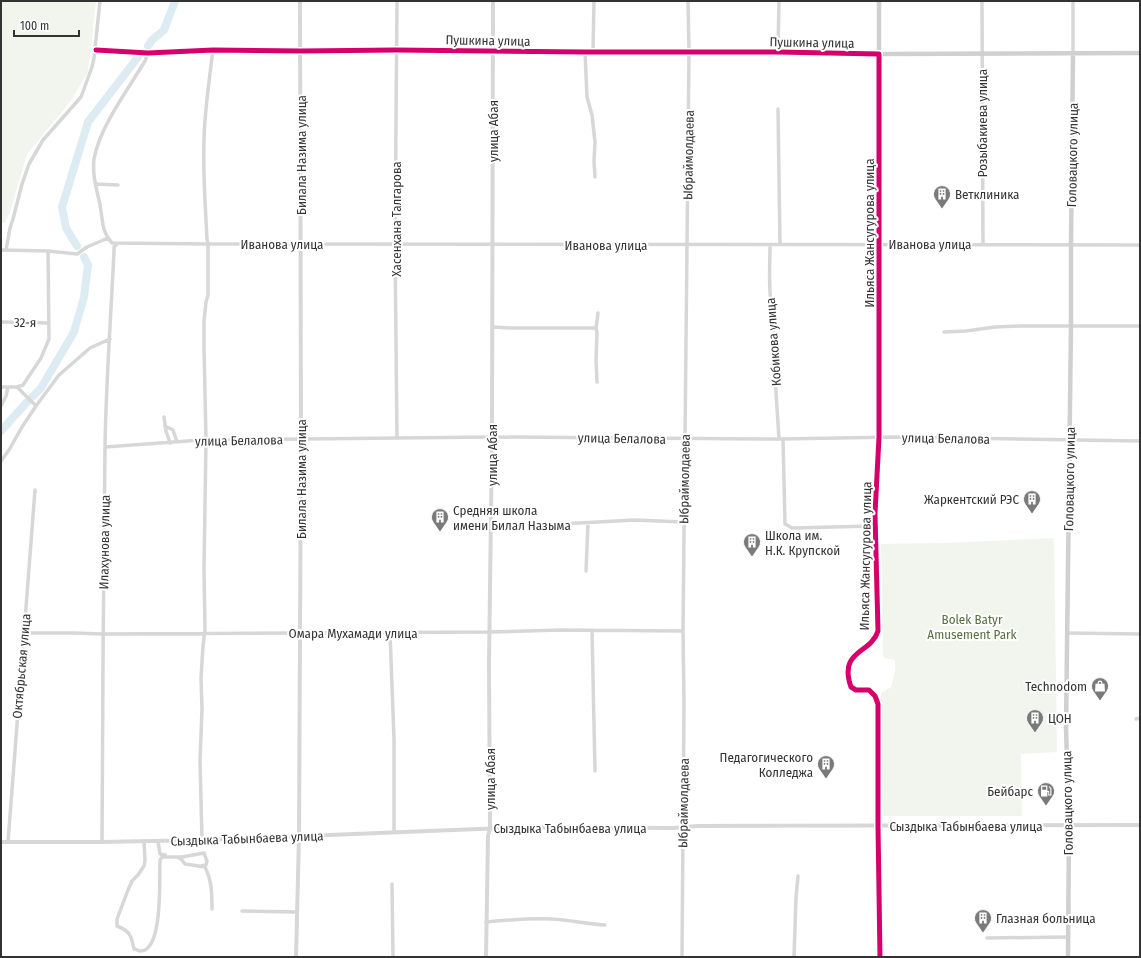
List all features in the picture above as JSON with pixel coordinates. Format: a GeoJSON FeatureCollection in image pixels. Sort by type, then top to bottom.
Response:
{"type":"FeatureCollection","features":[{"type":"Feature","properties":{"kind":"main road","name":"Ильяса Жансугурова улица"},"geometry":{"type":"LineString","coordinates":[[879,1],[879,54]]}},
{"type":"Feature","properties":{"kind":"main road","name":"Пушкина улица"},"geometry":{"type":"LineString","coordinates":[[879,54],[1140,53]]}},
{"type":"Feature","properties":{"kind":"main road","name":"Головацкого улица"},"geometry":{"type":"LineString","coordinates":[[1068,957],[1069,826],[1066,728],[1073,54]]}},
{"type":"Feature","properties":{"kind":"street"},"geometry":{"type":"LineString","coordinates":[[6,250],[10,228],[29,164],[43,140],[81,98],[92,67],[96,50],[100,1]]}},
{"type":"Feature","properties":{"kind":"street","name":"Билала Назима улица"},"geometry":{"type":"LineString","coordinates":[[296,957],[301,440],[300,1]]}},
{"type":"Feature","properties":{"kind":"street","name":"Хасенхана Талгарова"},"geometry":{"type":"LineString","coordinates":[[397,1],[395,244],[398,438]]}},
{"type":"Feature","properties":{"kind":"street","name":"улица Абая"},"geometry":{"type":"LineString","coordinates":[[486,957],[488,836],[490,828],[493,1]]}},
{"type":"Feature","properties":{"kind":"street"},"geometry":{"type":"LineString","coordinates":[[593,52],[594,1]]}},
{"type":"Feature","properties":{"kind":"street","name":"Ыбраймолдаева"},"geometry":{"type":"LineString","coordinates":[[682,957],[684,703],[683,522],[689,52],[688,1]]}},
{"type":"Feature","properties":{"kind":"street"},"geometry":{"type":"LineString","coordinates":[[778,52],[779,1]]}},
{"type":"Feature","properties":{"kind":"street","name":"Розыбакиева улица"},"geometry":{"type":"LineString","coordinates":[[982,1],[983,244]]}},
{"type":"Feature","properties":{"kind":"street","name":"Головацкого улица"},"geometry":{"type":"LineString","coordinates":[[1073,1],[1073,54]]}},
{"type":"Feature","properties":{"kind":"street","name":"Пушкина улица"},"geometry":{"type":"LineString","coordinates":[[96,50],[148,53],[213,50],[396,50],[879,54]]}},
{"type":"Feature","properties":{"kind":"street"},"geometry":{"type":"LineString","coordinates":[[202,840],[200,760],[202,709],[201,678],[205,630],[204,569],[206,440],[204,321],[208,296],[208,244],[204,180],[204,149],[205,120],[213,50]]}},
{"type":"Feature","properties":{"kind":"street"},"geometry":{"type":"LineString","coordinates":[[585,52],[587,97],[592,115],[595,177]]}},
{"type":"Feature","properties":{"kind":"street"},"geometry":{"type":"LineString","coordinates":[[1,250],[48,251],[77,254],[87,247],[108,238],[105,234],[94,177],[94,159],[100,140],[112,115],[145,61],[148,53]]}},
{"type":"Feature","properties":{"kind":"street","name":"Ильяса Жансугурова улица"},"geometry":{"type":"LineString","coordinates":[[879,54],[879,437],[875,526],[878,632],[872,642],[855,655],[850,663],[848,671],[851,687],[856,690],[869,690],[875,696],[878,704],[880,957]]}},
{"type":"Feature","properties":{"kind":"street"},"geometry":{"type":"LineString","coordinates":[[778,109],[780,245]]}},
{"type":"Feature","properties":{"kind":"street"},"geometry":{"type":"LineString","coordinates":[[96,184],[118,185]]}},
{"type":"Feature","properties":{"kind":"street","name":"Иванова улица"},"geometry":{"type":"LineString","coordinates":[[108,238],[112,243],[208,244],[1140,245]]}},
{"type":"Feature","properties":{"kind":"street","name":"Илахунова улица"},"geometry":{"type":"LineString","coordinates":[[102,842],[102,634],[105,532],[105,447],[114,247],[118,243]]}},
{"type":"Feature","properties":{"kind":"street","name":"Кобикова улица"},"geometry":{"type":"LineString","coordinates":[[770,245],[771,312],[775,335],[773,345],[781,439],[785,524],[792,528],[875,526]]}},
{"type":"Feature","properties":{"kind":"street"},"geometry":{"type":"LineString","coordinates":[[1,387],[17,387],[23,385],[45,349],[49,339],[48,251]]}},
{"type":"Feature","properties":{"kind":"street"},"geometry":{"type":"LineString","coordinates":[[597,382],[596,328],[598,313]]}},
{"type":"Feature","properties":{"kind":"street","name":"32-я"},"geometry":{"type":"LineString","coordinates":[[1,322],[49,323]]}},
{"type":"Feature","properties":{"kind":"street"},"geometry":{"type":"LineString","coordinates":[[944,332],[994,327],[1071,325],[1140,326]]}},
{"type":"Feature","properties":{"kind":"street"},"geometry":{"type":"LineString","coordinates":[[492,327],[596,328]]}},
{"type":"Feature","properties":{"kind":"street"},"geometry":{"type":"LineString","coordinates":[[1,461],[9,450],[22,426],[59,375],[90,348],[110,339]]}},
{"type":"Feature","properties":{"kind":"street"},"geometry":{"type":"LineString","coordinates":[[1,406],[6,396],[8,387]]}},
{"type":"Feature","properties":{"kind":"street"},"geometry":{"type":"LineString","coordinates":[[17,387],[36,406]]}},
{"type":"Feature","properties":{"kind":"street"},"geometry":{"type":"LineString","coordinates":[[164,417],[170,443]]}},
{"type":"Feature","properties":{"kind":"street"},"geometry":{"type":"LineString","coordinates":[[165,426],[172,430],[177,442]]}},
{"type":"Feature","properties":{"kind":"street","name":"улица Белалова"},"geometry":{"type":"LineString","coordinates":[[105,447],[206,440],[492,437],[781,439],[879,437],[1140,441]]}},
{"type":"Feature","properties":{"kind":"street","name":"Октябрьская улица"},"geometry":{"type":"LineString","coordinates":[[8,842],[35,490]]}},
{"type":"Feature","properties":{"kind":"street"},"geometry":{"type":"LineString","coordinates":[[560,524],[635,520],[683,522]]}},
{"type":"Feature","properties":{"kind":"street"},"geometry":{"type":"LineString","coordinates":[[586,571],[588,523]]}},
{"type":"Feature","properties":{"kind":"street"},"geometry":{"type":"LineString","coordinates":[[592,630],[595,771]]}},
{"type":"Feature","properties":{"kind":"street","name":"Омара Мухамади улица"},"geometry":{"type":"LineString","coordinates":[[24,633],[204,634],[592,630],[683,631]]}},
{"type":"Feature","properties":{"kind":"street"},"geometry":{"type":"LineString","coordinates":[[390,633],[394,739],[394,832]]}},
{"type":"Feature","properties":{"kind":"street"},"geometry":{"type":"LineString","coordinates":[[1067,633],[1140,634]]}},
{"type":"Feature","properties":{"kind":"street","name":"Сыздыка Табынбаева улица"},"geometry":{"type":"LineString","coordinates":[[1,842],[202,840],[529,827],[682,828],[698,826],[1140,825]]}},
{"type":"Feature","properties":{"kind":"street"},"geometry":{"type":"LineString","coordinates":[[144,841],[144,866],[132,881],[117,919],[117,926],[130,933],[134,949],[141,951],[147,948],[156,932],[159,903],[160,860],[162,856],[176,856],[185,864],[205,867],[212,891],[212,909]]}},
{"type":"Feature","properties":{"kind":"street"},"geometry":{"type":"LineString","coordinates":[[158,841],[160,854],[182,857],[204,854],[207,861],[206,865],[201,866]]}},
{"type":"Feature","properties":{"kind":"street"},"geometry":{"type":"LineString","coordinates":[[794,957],[798,876]]}},
{"type":"Feature","properties":{"kind":"street"},"geometry":{"type":"LineString","coordinates":[[392,884],[392,957]]}},
{"type":"Feature","properties":{"kind":"street"},"geometry":{"type":"LineString","coordinates":[[242,911],[297,912]]}},
{"type":"Feature","properties":{"kind":"street"},"geometry":{"type":"LineString","coordinates":[[486,922],[550,919],[605,925]]}},
{"type":"Feature","properties":{"kind":"street"},"geometry":{"type":"LineString","coordinates":[[987,938],[1068,937]]}},
{"type":"Feature","properties":{"kind":"green space"},"geometry":{"type":"Polygon","coordinates":[[[1,1],[96,1],[88,72],[70,102],[27,154],[10,212],[5,223],[1,223],[1,1]]]}},
{"type":"Feature","properties":{"kind":"green space","name":"Bolek Batyr Amusement Park"},"geometry":{"type":"Polygon","coordinates":[[[1054,538],[1057,752],[1021,754],[1022,816],[883,816],[881,693],[891,687],[895,672],[895,660],[884,658],[883,655],[881,544],[1054,538]]]}},
{"type":"Feature","properties":{"kind":"waterway"},"geometry":{"type":"LineString","coordinates":[[148,46],[152,40],[164,30],[175,1]]}},
{"type":"Feature","properties":{"kind":"waterway"},"geometry":{"type":"LineString","coordinates":[[77,246],[66,228],[62,207],[88,122],[138,57]]}},
{"type":"Feature","properties":{"kind":"waterway"},"geometry":{"type":"LineString","coordinates":[[32,397],[41,388],[74,332],[84,297],[88,265],[84,257]]}},
{"type":"Feature","properties":{"kind":"waterway"},"geometry":{"type":"LineString","coordinates":[[1,431],[27,402]]}},
{"type":"Feature","properties":{"kind":"cycle path"},"geometry":{"type":"LineString","coordinates":[[96,50],[148,53],[213,50],[396,50],[879,54],[879,437],[875,514],[878,631],[869,644],[852,659],[849,666],[848,675],[851,687],[856,690],[869,690],[875,696],[878,704],[880,957]]}},
{"type":"Feature","properties":{"kind":"place","name":"Ветклиника"},"geometry":{"type":"Point","coordinates":[942,209]}},
{"type":"Feature","properties":{"kind":"place","name":"Жаркентский РЭС"},"geometry":{"type":"Point","coordinates":[1032,514]}},
{"type":"Feature","properties":{"kind":"place","name":"Средняя школа имени Билал Назыма"},"geometry":{"type":"Point","coordinates":[440,532]}},
{"type":"Feature","properties":{"kind":"place","name":"Школа им. Н.К. Крупской"},"geometry":{"type":"Point","coordinates":[752,557]}},
{"type":"Feature","properties":{"kind":"place","name":"Technodom"},"geometry":{"type":"Point","coordinates":[1100,701]}},
{"type":"Feature","properties":{"kind":"place","name":"ЦОН"},"geometry":{"type":"Point","coordinates":[1035,733]}},
{"type":"Feature","properties":{"kind":"place","name":"Педагогического Колледжа"},"geometry":{"type":"Point","coordinates":[826,779]}},
{"type":"Feature","properties":{"kind":"place","name":"Бейбарс"},"geometry":{"type":"Point","coordinates":[1046,806]}},
{"type":"Feature","properties":{"kind":"place","name":"Глазная больница"},"geometry":{"type":"Point","coordinates":[983,933]}}]}
